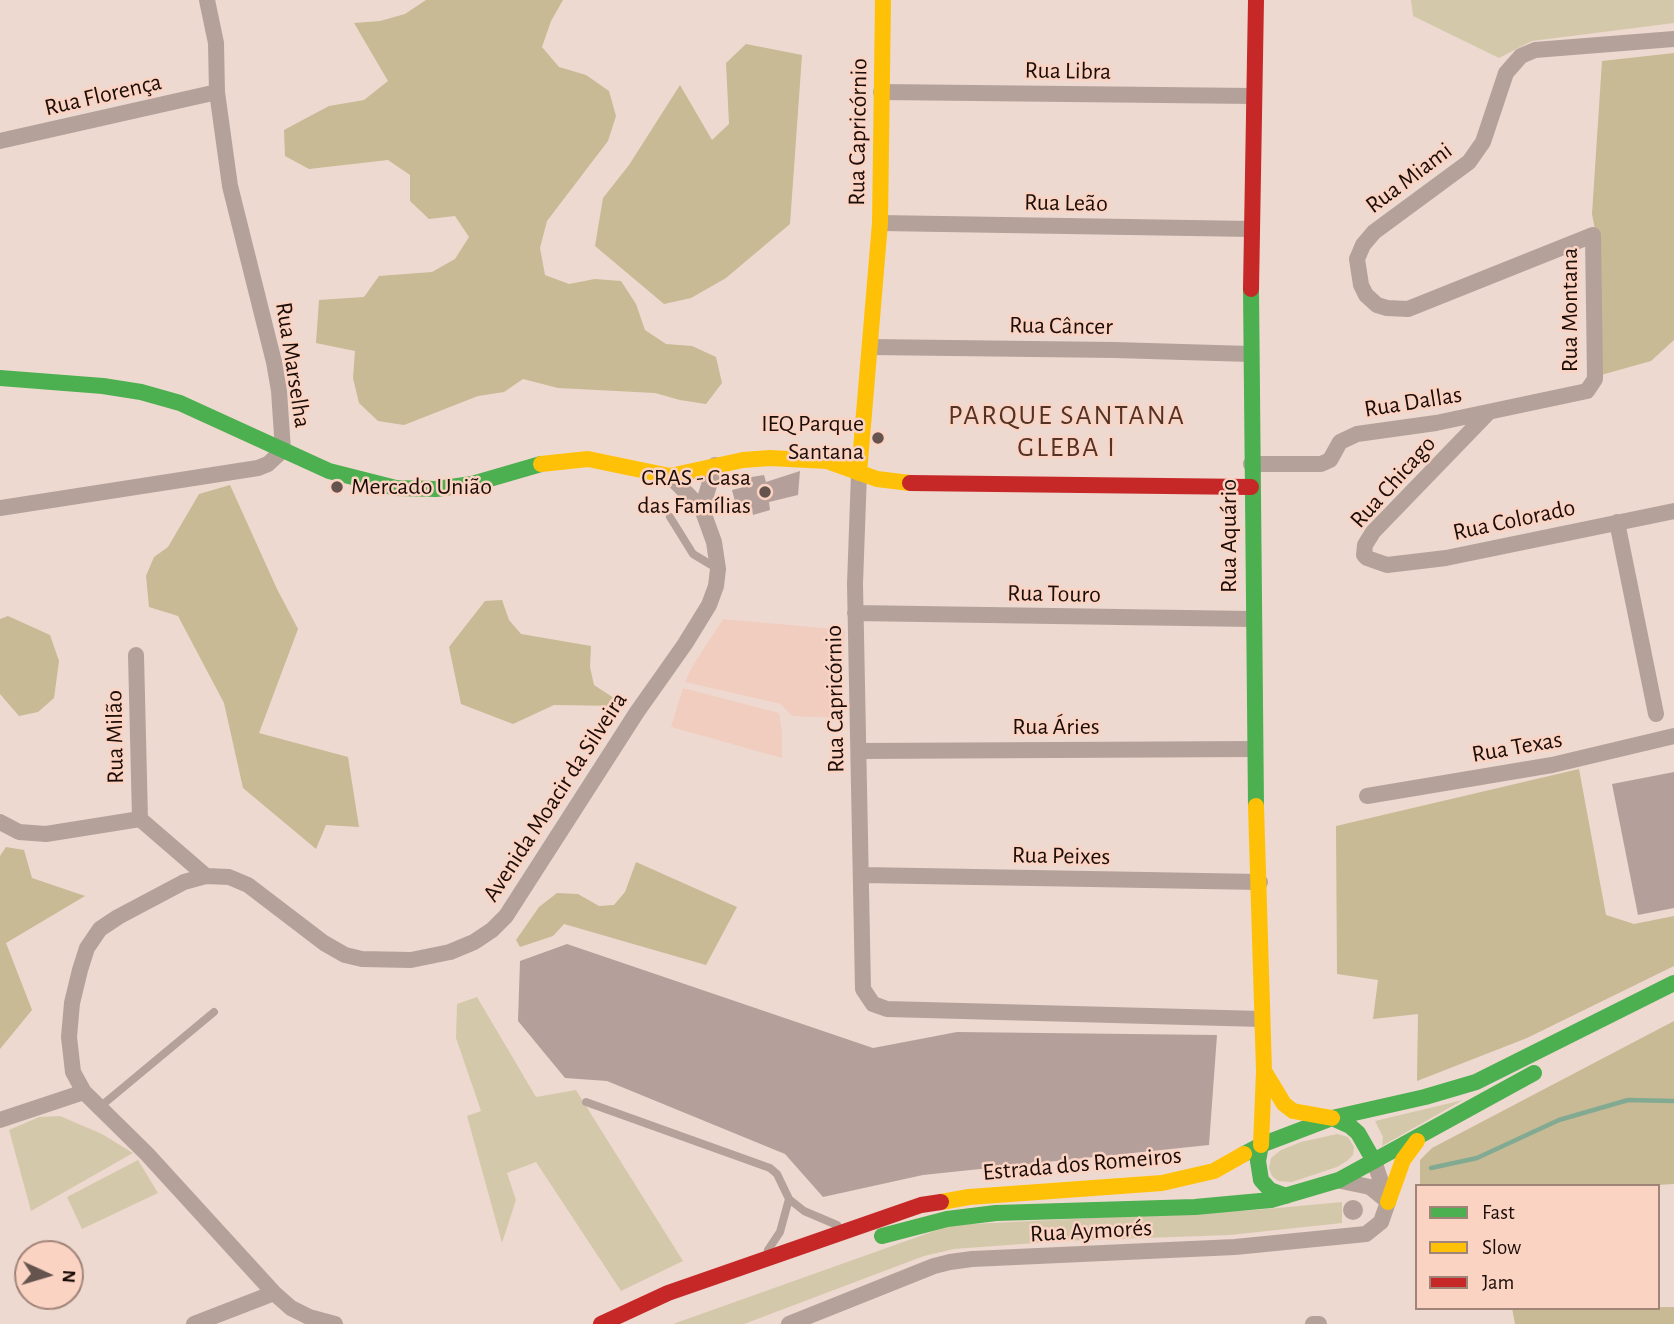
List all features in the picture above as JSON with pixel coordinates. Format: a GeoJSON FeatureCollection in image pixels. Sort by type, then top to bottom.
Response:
{"type":"FeatureCollection","features":[{"type":"Feature","properties":{"kind":"street","name":"Rua Marselha"},"geometry":{"type":"LineString","coordinates":[[0,508],[258,468],[268,464],[283,450],[274,362],[234,206],[217,92],[216,43],[207,0]]}},
{"type":"Feature","properties":{"kind":"street","name":"Rua Capricórnio"},"geometry":{"type":"LineString","coordinates":[[883,0],[880,223],[859,473],[855,562],[863,989],[873,1004],[881,1008],[1262,1019]]}},
{"type":"Feature","properties":{"kind":"street","name":"Rua Aquário"},"geometry":{"type":"LineString","coordinates":[[1256,0],[1250,354],[1254,749],[1264,1071],[1258,1161],[1261,1180],[1270,1189],[1286,1196]]}},
{"type":"Feature","properties":{"kind":"street","name":"Rua Miami"},"geometry":{"type":"LineString","coordinates":[[1593,235],[1415,307],[1387,309],[1377,305],[1360,285],[1357,259],[1363,245],[1374,232],[1469,162],[1483,142],[1506,72],[1521,56],[1535,50],[1674,39]]}},
{"type":"Feature","properties":{"kind":"street","name":"Rua Florença"},"geometry":{"type":"LineString","coordinates":[[0,141],[217,92]]}},
{"type":"Feature","properties":{"kind":"street","name":"Rua Libra"},"geometry":{"type":"LineString","coordinates":[[881,92],[1254,96]]}},
{"type":"Feature","properties":{"kind":"street","name":"Rua Leão"},"geometry":{"type":"LineString","coordinates":[[880,223],[1252,229]]}},
{"type":"Feature","properties":{"kind":"street","name":"Rua Montana"},"geometry":{"type":"LineString","coordinates":[[1591,386],[1595,379],[1593,235]]}},
{"type":"Feature","properties":{"kind":"street","name":"Rua Câncer"},"geometry":{"type":"LineString","coordinates":[[870,347],[1250,354]]}},
{"type":"Feature","properties":{"kind":"street"},"geometry":{"type":"LineString","coordinates":[[0,378],[86,384],[141,392],[180,403],[348,477],[415,489],[472,484],[571,458],[589,459],[670,476],[743,460],[795,458],[827,461],[889,481],[917,484],[1251,487]]}},
{"type":"Feature","properties":{"kind":"street","name":"Rua Dallas"},"geometry":{"type":"LineString","coordinates":[[1251,464],[1321,464],[1330,460],[1340,442],[1357,434],[1436,423],[1587,391],[1591,386]]}},
{"type":"Feature","properties":{"kind":"street","name":"Rua Chicago"},"geometry":{"type":"LineString","coordinates":[[1364,555],[1365,545],[1373,532],[1489,412]]}},
{"type":"Feature","properties":{"kind":"street"},"geometry":{"type":"LineString","coordinates":[[702,509],[715,465]]}},
{"type":"Feature","properties":{"kind":"street","name":"Avenida Moacir da Silveira"},"geometry":{"type":"LineString","coordinates":[[335,1324],[309,1317],[291,1308],[274,1293],[84,1092],[73,1072],[69,1037],[72,1003],[88,948],[100,929],[118,917],[184,882],[206,876],[229,877],[248,885],[324,943],[345,955],[377,960],[411,960],[450,952],[474,942],[492,930],[506,916],[709,605],[716,586],[718,556],[702,509],[670,476]]}},
{"type":"Feature","properties":{"kind":"street","name":"Rua Colorado"},"geometry":{"type":"LineString","coordinates":[[1364,555],[1371,561],[1387,565],[1434,559],[1674,511]]}},
{"type":"Feature","properties":{"kind":"street"},"geometry":{"type":"LineString","coordinates":[[1617,522],[1656,714]]}},
{"type":"Feature","properties":{"kind":"street","name":"Rua Touro"},"geometry":{"type":"LineString","coordinates":[[855,614],[1252,619]]}},
{"type":"Feature","properties":{"kind":"street","name":"Rua Milão"},"geometry":{"type":"LineString","coordinates":[[135,655],[139,819]]}},
{"type":"Feature","properties":{"kind":"street","name":"Rua Texas"},"geometry":{"type":"LineString","coordinates":[[1367,796],[1552,765],[1674,736]]}},
{"type":"Feature","properties":{"kind":"street","name":"Rua Áries"},"geometry":{"type":"LineString","coordinates":[[859,751],[1254,749]]}},
{"type":"Feature","properties":{"kind":"street"},"geometry":{"type":"LineString","coordinates":[[0,822],[19,831],[46,834],[139,819],[206,876]]}},
{"type":"Feature","properties":{"kind":"street","name":"Rua Peixes"},"geometry":{"type":"LineString","coordinates":[[862,875],[1260,882]]}},
{"type":"Feature","properties":{"kind":"street","name":"Estrada dos Romeiros"},"geometry":{"type":"LineString","coordinates":[[601,1324],[667,1293],[921,1205],[956,1198],[1180,1181],[1214,1171],[1261,1144],[1332,1118],[1425,1097],[1476,1082],[1674,983]]}},
{"type":"Feature","properties":{"kind":"street","name":"Estrada dos Romeiros"},"geometry":{"type":"LineString","coordinates":[[865,1242],[925,1223],[972,1216],[1095,1209],[1195,1208],[1271,1200],[1339,1180],[1548,1066]]}},
{"type":"Feature","properties":{"kind":"street"},"geometry":{"type":"LineString","coordinates":[[1264,1071],[1284,1104],[1293,1111],[1332,1118],[1358,1133],[1374,1161],[1388,1202]]}},
{"type":"Feature","properties":{"kind":"street"},"geometry":{"type":"LineString","coordinates":[[0,1120],[84,1092]]}},
{"type":"Feature","properties":{"kind":"street"},"geometry":{"type":"LineString","coordinates":[[1388,1202],[1403,1160],[1421,1135]]}},
{"type":"Feature","properties":{"kind":"street"},"geometry":{"type":"LineString","coordinates":[[1339,1180],[1370,1187],[1388,1202]]}},
{"type":"Feature","properties":{"kind":"street","name":"Rua Aymorés"},"geometry":{"type":"LineString","coordinates":[[789,1324],[950,1262],[1234,1247],[1366,1234],[1377,1228],[1385,1215],[1388,1202]]}},
{"type":"Feature","properties":{"kind":"street"},"geometry":{"type":"LineString","coordinates":[[194,1324],[274,1293]]}},
{"type":"Feature","properties":{"kind":"street"},"geometry":{"type":"LineString","coordinates":[[1313,1324],[1319,1324]]}},
{"type":"Feature","properties":{"kind":"lane"},"geometry":{"type":"LineString","coordinates":[[670,517],[693,554],[718,569]]}},
{"type":"Feature","properties":{"kind":"lane"},"geometry":{"type":"LineString","coordinates":[[101,1107],[214,1012]]}},
{"type":"Feature","properties":{"kind":"lane"},"geometry":{"type":"LineString","coordinates":[[586,1102],[770,1168],[780,1177],[789,1199],[804,1211],[820,1220],[850,1229]]}},
{"type":"Feature","properties":{"kind":"lane"},"geometry":{"type":"LineString","coordinates":[[760,1261],[780,1232],[786,1218],[789,1199]]}},
{"type":"Feature","properties":{"kind":"shaded area"},"geometry":{"type":"Polygon","coordinates":[[[426,0],[563,0],[551,21],[542,47],[559,67],[586,75],[609,91],[616,116],[608,141],[547,221],[540,248],[545,275],[569,284],[595,279],[621,281],[636,304],[645,330],[666,344],[692,346],[716,357],[722,383],[706,404],[655,393],[558,388],[523,379],[504,392],[478,396],[404,425],[378,421],[359,403],[353,378],[355,351],[316,343],[319,300],[364,297],[379,276],[432,272],[455,259],[469,237],[455,216],[429,219],[410,201],[410,175],[388,160],[309,169],[285,156],[284,130],[329,106],[364,100],[388,81],[354,23],[380,21],[405,14],[426,0]]]}},
{"type":"Feature","properties":{"kind":"shaded area"},"geometry":{"type":"Polygon","coordinates":[[[1411,0],[1674,0],[1674,23],[1532,41],[1499,58],[1413,16],[1411,0]]]}},
{"type":"Feature","properties":{"kind":"shaded area"},"geometry":{"type":"Polygon","coordinates":[[[746,44],[802,55],[790,224],[726,278],[691,298],[664,304],[595,246],[603,198],[629,165],[680,85],[712,140],[729,124],[726,63],[746,44]]]}},
{"type":"Feature","properties":{"kind":"shaded area"},"geometry":{"type":"Polygon","coordinates":[[[1674,53],[1674,340],[1651,361],[1601,375],[1599,250],[1592,214],[1602,61],[1674,53]]]}},
{"type":"Feature","properties":{"kind":"shaded area"},"geometry":{"type":"Polygon","coordinates":[[[230,485],[298,629],[259,733],[348,757],[359,827],[326,825],[316,849],[243,788],[224,703],[178,616],[149,607],[146,576],[154,557],[168,547],[199,494],[230,485]]]}},
{"type":"Feature","properties":{"kind":"shaded area"},"geometry":{"type":"Polygon","coordinates":[[[502,600],[509,620],[521,634],[591,646],[590,667],[594,685],[626,706],[554,705],[513,724],[461,704],[449,647],[485,601],[502,600]]]}},
{"type":"Feature","properties":{"kind":"shaded area"},"geometry":{"type":"Polygon","coordinates":[[[8,616],[50,635],[59,661],[54,698],[38,712],[19,716],[0,694],[0,619],[8,616]]]}},
{"type":"Feature","properties":{"kind":"shaded area"},"geometry":{"type":"Polygon","coordinates":[[[723,619],[845,630],[841,718],[792,716],[781,704],[685,682],[723,619]]]}},
{"type":"Feature","properties":{"kind":"shaded area"},"geometry":{"type":"Polygon","coordinates":[[[683,688],[779,713],[782,758],[671,727],[683,688]]]}},
{"type":"Feature","properties":{"kind":"shaded area"},"geometry":{"type":"Polygon","coordinates":[[[1579,769],[1606,915],[1634,924],[1674,916],[1674,966],[1527,1038],[1417,1081],[1418,1014],[1373,1019],[1378,980],[1337,974],[1336,826],[1579,769]]]}},
{"type":"Feature","properties":{"kind":"shaded area"},"geometry":{"type":"Polygon","coordinates":[[[6,847],[24,850],[32,878],[85,896],[6,943],[32,1010],[0,1049],[0,856],[6,847]]]}},
{"type":"Feature","properties":{"kind":"shaded area"},"geometry":{"type":"Polygon","coordinates":[[[636,862],[737,907],[706,965],[564,924],[553,936],[520,947],[516,940],[539,907],[557,893],[578,894],[599,906],[614,905],[625,892],[636,862]]]}},
{"type":"Feature","properties":{"kind":"shaded area"},"geometry":{"type":"Polygon","coordinates":[[[477,997],[536,1097],[576,1090],[683,1261],[621,1291],[536,1162],[507,1173],[516,1200],[502,1243],[467,1116],[481,1111],[456,1038],[457,1004],[477,997]]]}},
{"type":"Feature","properties":{"kind":"shaded area"},"geometry":{"type":"Polygon","coordinates":[[[1674,1021],[1674,1184],[1420,1184],[1420,1160],[1432,1148],[1674,1021]]]}},
{"type":"Feature","properties":{"kind":"shaded area"},"geometry":{"type":"Polygon","coordinates":[[[1463,1100],[1382,1146],[1383,1137],[1375,1121],[1463,1100]]]}},
{"type":"Feature","properties":{"kind":"shaded area"},"geometry":{"type":"Polygon","coordinates":[[[60,1116],[102,1134],[133,1153],[31,1211],[9,1130],[39,1117],[60,1116]]]}},
{"type":"Feature","properties":{"kind":"shaded area"},"geometry":{"type":"Polygon","coordinates":[[[1337,1134],[1348,1137],[1354,1147],[1353,1155],[1347,1161],[1292,1182],[1278,1181],[1272,1176],[1269,1168],[1271,1158],[1281,1150],[1301,1142],[1337,1134]]]}},
{"type":"Feature","properties":{"kind":"shaded area"},"geometry":{"type":"Polygon","coordinates":[[[138,1160],[158,1193],[82,1229],[67,1197],[138,1160]]]}},
{"type":"Feature","properties":{"kind":"shaded area"},"geometry":{"type":"Polygon","coordinates":[[[1342,1202],[1342,1223],[1230,1235],[1062,1241],[954,1249],[924,1256],[744,1324],[673,1324],[951,1225],[1256,1210],[1342,1202]]]}},
{"type":"Feature","properties":{"kind":"shaded area"},"geometry":{"type":"Polygon","coordinates":[[[1660,1307],[1674,1307],[1674,1324],[1515,1324],[1512,1310],[1660,1310],[1660,1307]]]}},
{"type":"Feature","properties":{"kind":"building","name":"CRAS - Casa das Famílias"},"geometry":{"type":"Polygon","coordinates":[[[800,471],[798,495],[769,502],[770,510],[753,515],[751,504],[737,509],[732,490],[744,487],[745,478],[764,475],[766,482],[800,471]]]}},
{"type":"Feature","properties":{"kind":"building"},"geometry":{"type":"Polygon","coordinates":[[[1674,772],[1674,908],[1638,915],[1612,784],[1674,772]]]}},
{"type":"Feature","properties":{"kind":"building"},"geometry":{"type":"Polygon","coordinates":[[[567,944],[873,1048],[957,1032],[1217,1035],[1209,1145],[923,1175],[823,1197],[785,1154],[607,1081],[565,1078],[518,1021],[520,961],[567,944]]]}},
{"type":"Feature","properties":{"kind":"building"},"geometry":{"type":"Polygon","coordinates":[[[1353,1200],[1360,1203],[1363,1210],[1360,1217],[1353,1220],[1346,1217],[1343,1210],[1346,1203],[1353,1200]]]}},
{"type":"Feature","properties":{"kind":"waterway"},"geometry":{"type":"LineString","coordinates":[[1431,1168],[1477,1158],[1559,1120],[1628,1100],[1674,1101]]}},
{"type":"Feature","properties":{"kind":"traffic: fast"},"geometry":{"type":"LineString","coordinates":[[1251,289],[1256,806]]}},
{"type":"Feature","properties":{"kind":"traffic: fast"},"geometry":{"type":"LineString","coordinates":[[0,378],[103,386],[141,392],[180,403],[329,471],[396,488],[436,489],[472,484],[541,464]]}},
{"type":"Feature","properties":{"kind":"traffic: fast"},"geometry":{"type":"LineString","coordinates":[[1244,1154],[1332,1118],[1425,1097],[1476,1082],[1674,983]]}},
{"type":"Feature","properties":{"kind":"traffic: fast"},"geometry":{"type":"LineString","coordinates":[[882,1236],[947,1219],[996,1213],[1195,1207],[1271,1200],[1339,1180],[1534,1073]]}},
{"type":"Feature","properties":{"kind":"traffic: fast"},"geometry":{"type":"LineString","coordinates":[[1332,1118],[1358,1133],[1374,1161]]}},
{"type":"Feature","properties":{"kind":"traffic: fast"},"geometry":{"type":"LineString","coordinates":[[1261,1145],[1258,1161],[1261,1180],[1270,1190],[1286,1196]]}},
{"type":"Feature","properties":{"kind":"traffic: slow"},"geometry":{"type":"LineString","coordinates":[[859,473],[880,223],[883,0]]}},
{"type":"Feature","properties":{"kind":"traffic: slow"},"geometry":{"type":"LineString","coordinates":[[541,464],[588,459],[670,476],[743,460],[770,458],[827,461],[877,479],[910,483]]}},
{"type":"Feature","properties":{"kind":"traffic: slow"},"geometry":{"type":"LineString","coordinates":[[1256,806],[1264,1071],[1261,1145]]}},
{"type":"Feature","properties":{"kind":"traffic: slow"},"geometry":{"type":"LineString","coordinates":[[1264,1071],[1284,1104],[1293,1111],[1332,1118]]}},
{"type":"Feature","properties":{"kind":"traffic: slow"},"geometry":{"type":"LineString","coordinates":[[1388,1202],[1403,1160],[1417,1141]]}},
{"type":"Feature","properties":{"kind":"traffic: slow"},"geometry":{"type":"LineString","coordinates":[[941,1202],[969,1197],[1162,1183],[1214,1171],[1244,1154]]}},
{"type":"Feature","properties":{"kind":"traffic: jam"},"geometry":{"type":"LineString","coordinates":[[1251,289],[1256,0]]}},
{"type":"Feature","properties":{"kind":"traffic: jam"},"geometry":{"type":"LineString","coordinates":[[910,483],[1251,487]]}},
{"type":"Feature","properties":{"kind":"traffic: jam"},"geometry":{"type":"LineString","coordinates":[[601,1324],[668,1293],[921,1205],[941,1202]]}},
{"type":"Feature","properties":{"kind":"place","name":"IEQ Parque Santana"},"geometry":{"type":"Point","coordinates":[878,438]}},
{"type":"Feature","properties":{"kind":"place","name":"Mercado União"},"geometry":{"type":"Point","coordinates":[337,487]}},
{"type":"Feature","properties":{"kind":"place","name":"CRAS - Casa das Famílias"},"geometry":{"type":"Point","coordinates":[765,492]}},
{"type":"Feature","properties":{"kind":"district","name":"PARQUE SANTANA GLEBA I"},"geometry":{"type":"Point","coordinates":[1067,432]}}]}
